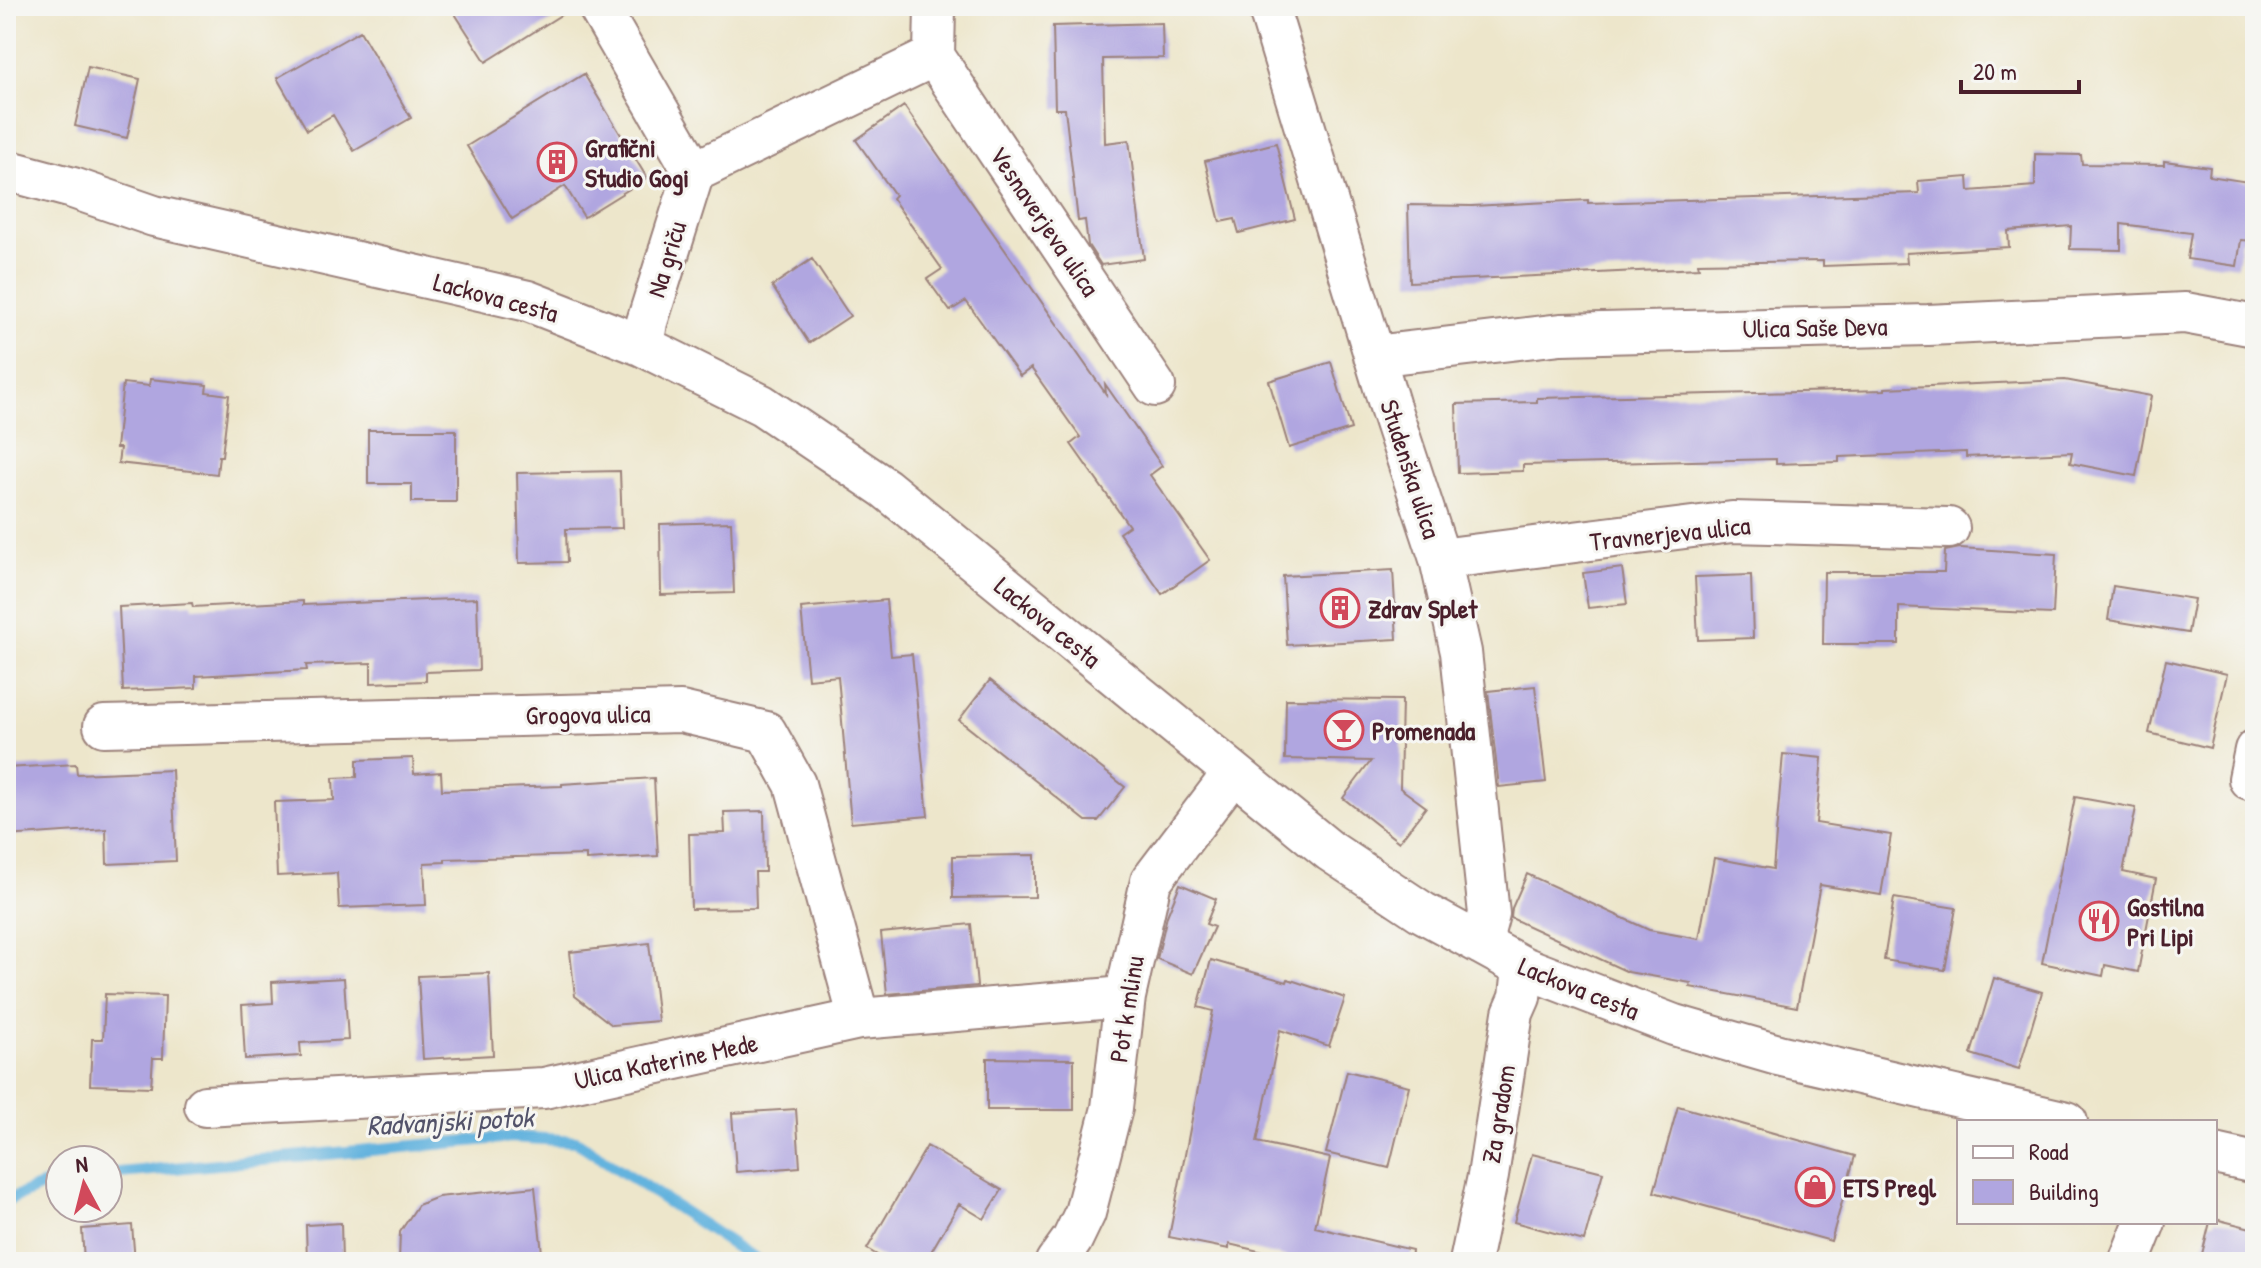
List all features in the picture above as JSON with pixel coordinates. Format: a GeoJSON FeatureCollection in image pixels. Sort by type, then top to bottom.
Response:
{"type":"FeatureCollection","features":[{"type":"Feature","properties":{"kind":"street"},"geometry":{"type":"LineString","coordinates":[[598,6],[694,172],[934,56],[935,6]]}},
{"type":"Feature","properties":{"kind":"street","name":"Studenška ulica"},"geometry":{"type":"LineString","coordinates":[[1268,6],[1374,356],[1440,559],[1461,652],[1486,884],[1489,914],[1481,944]]}},
{"type":"Feature","properties":{"kind":"street","name":"Vesnaverjeva ulica"},"geometry":{"type":"LineString","coordinates":[[934,56],[1155,386]]}},
{"type":"Feature","properties":{"kind":"street","name":"Lackova cesta"},"geometry":{"type":"LineString","coordinates":[[6,170],[73,188],[154,216],[528,301],[643,346],[762,405],[885,488],[1330,851],[1422,912],[1523,967],[1674,1025],[1748,1046],[2059,1120]]}},
{"type":"Feature","properties":{"kind":"street","name":"Na griču"},"geometry":{"type":"LineString","coordinates":[[643,346],[647,322],[694,172]]}},
{"type":"Feature","properties":{"kind":"street"},"geometry":{"type":"LineString","coordinates":[[6,192],[66,205],[154,216]]}},
{"type":"Feature","properties":{"kind":"street","name":"Ulica Saše Deva"},"geometry":{"type":"LineString","coordinates":[[1374,356],[1561,334],[1928,325],[2185,313],[2255,326]]}},
{"type":"Feature","properties":{"kind":"street","name":"Travnerjeva ulica"},"geometry":{"type":"LineString","coordinates":[[1440,559],[1732,522],[1949,528]]}},
{"type":"Feature","properties":{"kind":"street","name":"Grogova ulica"},"geometry":{"type":"LineString","coordinates":[[104,726],[681,712],[766,732],[795,784],[859,1019]]}},
{"type":"Feature","properties":{"kind":"street"},"geometry":{"type":"LineString","coordinates":[[2255,750],[2249,779],[2255,781]]}},
{"type":"Feature","properties":{"kind":"street","name":"Pot k mlinu"},"geometry":{"type":"LineString","coordinates":[[1056,1262],[1072,1240],[1085,1213],[1112,1108],[1125,997],[1151,881],[1233,773]]}},
{"type":"Feature","properties":{"kind":"street","name":"Za gradom"},"geometry":{"type":"LineString","coordinates":[[1470,1262],[1488,1176],[1523,967]]}},
{"type":"Feature","properties":{"kind":"street","name":"Ulica Katerine Mede"},"geometry":{"type":"LineString","coordinates":[[205,1106],[544,1088],[859,1019],[1125,997]]}},
{"type":"Feature","properties":{"kind":"street"},"geometry":{"type":"LineString","coordinates":[[2217,1154],[2255,1163]]}},
{"type":"Feature","properties":{"kind":"street"},"geometry":{"type":"LineString","coordinates":[[2129,1262],[2144,1224]]}},
{"type":"Feature","properties":{"kind":"building"},"geometry":{"type":"Polygon","coordinates":[[[450,6],[575,6],[486,62],[450,6]]]}},
{"type":"Feature","properties":{"kind":"building"},"geometry":{"type":"Polygon","coordinates":[[[1162,23],[1163,58],[1103,59],[1105,143],[1129,140],[1144,259],[1101,265],[1088,245],[1085,220],[1078,221],[1065,109],[1055,109],[1053,26],[1162,23]]]}},
{"type":"Feature","properties":{"kind":"building"},"geometry":{"type":"Polygon","coordinates":[[[360,31],[411,118],[354,151],[333,115],[307,130],[277,78],[360,31]]]}},
{"type":"Feature","properties":{"kind":"building"},"geometry":{"type":"Polygon","coordinates":[[[88,67],[140,79],[127,138],[75,126],[88,67]]]}},
{"type":"Feature","properties":{"kind":"building","name":"Grafični Studio Gogi"},"geometry":{"type":"Polygon","coordinates":[[[584,74],[647,178],[584,217],[565,186],[512,219],[467,146],[584,74]]]}},
{"type":"Feature","properties":{"kind":"building"},"geometry":{"type":"Polygon","coordinates":[[[904,106],[1106,394],[1105,384],[1162,466],[1150,475],[1210,560],[1162,594],[1119,533],[1129,526],[1071,444],[1080,437],[1031,368],[1020,376],[966,301],[950,311],[927,279],[942,269],[856,140],[904,106]]]}},
{"type":"Feature","properties":{"kind":"building"},"geometry":{"type":"Polygon","coordinates":[[[1276,143],[1295,219],[1239,233],[1235,219],[1220,222],[1205,161],[1276,143]]]}},
{"type":"Feature","properties":{"kind":"building"},"geometry":{"type":"Polygon","coordinates":[[[2035,154],[2081,155],[2082,164],[2164,165],[2164,161],[2210,167],[2209,176],[2255,183],[2255,241],[2241,240],[2237,266],[2187,259],[2191,233],[2121,224],[2121,250],[2070,249],[2071,226],[2008,231],[2009,247],[1906,253],[1907,263],[1823,266],[1823,261],[1698,263],[1699,268],[1410,282],[1408,205],[1472,206],[1588,200],[1588,203],[1919,193],[1918,181],[1968,177],[1969,191],[2035,186],[2035,154]]]}},
{"type":"Feature","properties":{"kind":"building"},"geometry":{"type":"Polygon","coordinates":[[[812,259],[850,316],[809,343],[772,286],[812,259]]]}},
{"type":"Feature","properties":{"kind":"building"},"geometry":{"type":"Polygon","coordinates":[[[1331,362],[1351,429],[1289,448],[1269,381],[1331,362]]]}},
{"type":"Feature","properties":{"kind":"building"},"geometry":{"type":"Polygon","coordinates":[[[150,379],[207,385],[206,392],[229,395],[217,474],[118,463],[120,448],[116,448],[123,383],[149,386],[150,379]]]}},
{"type":"Feature","properties":{"kind":"building"},"geometry":{"type":"Polygon","coordinates":[[[2065,380],[2151,396],[2136,476],[2070,463],[2072,452],[1966,457],[1966,452],[1839,457],[1839,462],[1776,464],[1776,459],[1523,465],[1523,471],[1458,473],[1456,404],[1537,402],[1537,398],[1885,390],[2065,380]]]}},
{"type":"Feature","properties":{"kind":"building"},"geometry":{"type":"Polygon","coordinates":[[[368,430],[456,430],[456,502],[412,502],[412,484],[368,484],[368,430]]]}},
{"type":"Feature","properties":{"kind":"building"},"geometry":{"type":"Polygon","coordinates":[[[620,471],[622,528],[566,529],[567,562],[519,563],[517,473],[620,471]]]}},
{"type":"Feature","properties":{"kind":"building"},"geometry":{"type":"Polygon","coordinates":[[[731,522],[734,593],[661,595],[660,524],[731,522]]]}},
{"type":"Feature","properties":{"kind":"building"},"geometry":{"type":"Polygon","coordinates":[[[1960,548],[2056,554],[2053,614],[1899,607],[1899,644],[1823,644],[1824,572],[1944,572],[1945,551],[1960,548]]]}},
{"type":"Feature","properties":{"kind":"building"},"geometry":{"type":"Polygon","coordinates":[[[1622,568],[1627,604],[1588,608],[1583,573],[1622,568]]]}},
{"type":"Feature","properties":{"kind":"building","name":"Zdrav Splet"},"geometry":{"type":"Polygon","coordinates":[[[1393,570],[1397,639],[1287,645],[1283,576],[1393,570]]]}},
{"type":"Feature","properties":{"kind":"building"},"geometry":{"type":"Polygon","coordinates":[[[1751,575],[1753,638],[1698,640],[1695,577],[1751,575]]]}},
{"type":"Feature","properties":{"kind":"building"},"geometry":{"type":"Polygon","coordinates":[[[2113,586],[2194,599],[2188,633],[2108,620],[2113,586]]]}},
{"type":"Feature","properties":{"kind":"building"},"geometry":{"type":"Polygon","coordinates":[[[477,598],[479,670],[426,672],[426,681],[371,683],[371,663],[306,665],[307,670],[196,676],[196,688],[123,691],[119,607],[192,603],[193,607],[303,601],[303,605],[477,598]]]}},
{"type":"Feature","properties":{"kind":"building"},"geometry":{"type":"Polygon","coordinates":[[[886,600],[891,656],[912,654],[928,816],[851,823],[838,676],[808,679],[801,608],[886,600]]]}},
{"type":"Feature","properties":{"kind":"building"},"geometry":{"type":"Polygon","coordinates":[[[2166,660],[2227,674],[2210,748],[2149,733],[2166,660]]]}},
{"type":"Feature","properties":{"kind":"building"},"geometry":{"type":"Polygon","coordinates":[[[990,680],[1125,787],[1098,821],[1086,821],[959,720],[990,680]]]}},
{"type":"Feature","properties":{"kind":"building"},"geometry":{"type":"Polygon","coordinates":[[[1535,686],[1546,782],[1499,787],[1488,691],[1535,686]]]}},
{"type":"Feature","properties":{"kind":"building","name":"Promenada"},"geometry":{"type":"Polygon","coordinates":[[[1286,699],[1402,700],[1400,788],[1426,807],[1399,842],[1343,798],[1371,761],[1285,759],[1286,699]]]}},
{"type":"Feature","properties":{"kind":"building"},"geometry":{"type":"Polygon","coordinates":[[[1783,754],[1822,758],[1816,823],[1891,835],[1881,895],[1820,885],[1797,1007],[1628,972],[1511,918],[1512,908],[1527,874],[1649,930],[1699,939],[1714,858],[1773,869],[1783,754]]]}},
{"type":"Feature","properties":{"kind":"building"},"geometry":{"type":"Polygon","coordinates":[[[413,758],[414,774],[441,772],[442,790],[562,786],[654,778],[658,856],[586,860],[586,855],[445,859],[445,862],[424,863],[426,905],[339,908],[337,873],[277,876],[274,802],[334,800],[333,778],[357,777],[357,760],[413,758]]]}},
{"type":"Feature","properties":{"kind":"building"},"geometry":{"type":"Polygon","coordinates":[[[76,764],[77,774],[172,770],[176,861],[107,864],[106,829],[6,836],[6,768],[76,764]]]}},
{"type":"Feature","properties":{"kind":"building","name":"Gostilna Pri Lipi"},"geometry":{"type":"Polygon","coordinates":[[[2075,797],[2136,808],[2123,872],[2156,879],[2138,972],[2105,965],[2103,976],[2042,963],[2075,797]]]}},
{"type":"Feature","properties":{"kind":"building"},"geometry":{"type":"Polygon","coordinates":[[[764,811],[765,872],[755,872],[756,908],[691,909],[689,834],[725,833],[724,812],[764,811]]]}},
{"type":"Feature","properties":{"kind":"building"},"geometry":{"type":"Polygon","coordinates":[[[1035,855],[1035,897],[953,898],[953,856],[1035,855]]]}},
{"type":"Feature","properties":{"kind":"building"},"geometry":{"type":"Polygon","coordinates":[[[1180,884],[1216,899],[1206,924],[1214,927],[1193,974],[1157,959],[1167,916],[1180,884]]]}},
{"type":"Feature","properties":{"kind":"building"},"geometry":{"type":"Polygon","coordinates":[[[1894,898],[1956,908],[1945,970],[1884,960],[1894,898]]]}},
{"type":"Feature","properties":{"kind":"building"},"geometry":{"type":"Polygon","coordinates":[[[971,924],[977,986],[887,994],[881,933],[971,924]]]}},
{"type":"Feature","properties":{"kind":"building"},"geometry":{"type":"Polygon","coordinates":[[[649,943],[658,1021],[612,1025],[575,996],[570,952],[649,943]]]}},
{"type":"Feature","properties":{"kind":"building"},"geometry":{"type":"Polygon","coordinates":[[[1211,960],[1287,982],[1288,979],[1345,998],[1329,1046],[1280,1030],[1257,1142],[1330,1158],[1315,1227],[1412,1250],[1411,1262],[1305,1262],[1229,1244],[1229,1249],[1169,1237],[1213,1011],[1198,1007],[1211,960]]]}},
{"type":"Feature","properties":{"kind":"building"},"geometry":{"type":"Polygon","coordinates":[[[489,973],[493,1055],[423,1059],[418,976],[489,973]]]}},
{"type":"Feature","properties":{"kind":"building"},"geometry":{"type":"Polygon","coordinates":[[[344,978],[348,1040],[300,1043],[301,1056],[245,1059],[242,1005],[273,1003],[272,982],[344,978]]]}},
{"type":"Feature","properties":{"kind":"building"},"geometry":{"type":"Polygon","coordinates":[[[1994,978],[2042,992],[2019,1069],[1971,1054],[1994,978]]]}},
{"type":"Feature","properties":{"kind":"building"},"geometry":{"type":"Polygon","coordinates":[[[105,994],[165,996],[163,1058],[153,1058],[151,1087],[90,1085],[92,1039],[103,1039],[105,994]]]}},
{"type":"Feature","properties":{"kind":"building"},"geometry":{"type":"Polygon","coordinates":[[[987,1058],[1074,1059],[1074,1110],[987,1110],[987,1058]]]}},
{"type":"Feature","properties":{"kind":"building"},"geometry":{"type":"Polygon","coordinates":[[[1347,1071],[1409,1086],[1389,1168],[1326,1153],[1347,1071]]]}},
{"type":"Feature","properties":{"kind":"building"},"geometry":{"type":"Polygon","coordinates":[[[1678,1106],[1855,1156],[1831,1241],[1654,1192],[1678,1106]]]}},
{"type":"Feature","properties":{"kind":"building"},"geometry":{"type":"Polygon","coordinates":[[[796,1109],[800,1167],[736,1172],[732,1113],[796,1109]]]}},
{"type":"Feature","properties":{"kind":"building"},"geometry":{"type":"Polygon","coordinates":[[[927,1146],[1002,1190],[984,1219],[959,1204],[925,1262],[889,1262],[867,1249],[927,1146]]]}},
{"type":"Feature","properties":{"kind":"building"},"geometry":{"type":"Polygon","coordinates":[[[1532,1154],[1603,1172],[1584,1241],[1514,1222],[1532,1154]]]}},
{"type":"Feature","properties":{"kind":"building"},"geometry":{"type":"Polygon","coordinates":[[[535,1187],[542,1253],[513,1255],[511,1262],[399,1262],[400,1232],[418,1205],[438,1197],[535,1187]]]}},
{"type":"Feature","properties":{"kind":"building"},"geometry":{"type":"Polygon","coordinates":[[[2217,1220],[2255,1229],[2255,1262],[2200,1262],[2210,1224],[2217,1224],[2217,1220]]]}},
{"type":"Feature","properties":{"kind":"building"},"geometry":{"type":"Polygon","coordinates":[[[341,1223],[342,1262],[307,1262],[306,1225],[341,1223]]]}},
{"type":"Feature","properties":{"kind":"building"},"geometry":{"type":"Polygon","coordinates":[[[132,1225],[135,1262],[84,1262],[82,1229],[132,1225]]]}},
{"type":"Feature","properties":{"kind":"waterway","name":"Radvanjski potok"},"geometry":{"type":"LineString","coordinates":[[124,1173],[512,1137],[576,1141],[759,1262]]}},
{"type":"Feature","properties":{"kind":"waterway","name":"Radvanjski potok"},"geometry":{"type":"LineString","coordinates":[[6,1201],[44,1185]]}},
{"type":"Feature","properties":{"kind":"place","name":"Grafični Studio Gogi"},"geometry":{"type":"Point","coordinates":[557,162]}},
{"type":"Feature","properties":{"kind":"place","name":"Zdrav Splet"},"geometry":{"type":"Point","coordinates":[1340,608]}},
{"type":"Feature","properties":{"kind":"place","name":"Promenada"},"geometry":{"type":"Point","coordinates":[1344,730]}},
{"type":"Feature","properties":{"kind":"place","name":"Gostilna Pri Lipi"},"geometry":{"type":"Point","coordinates":[2099,921]}},
{"type":"Feature","properties":{"kind":"place","name":"ETS Pregl"},"geometry":{"type":"Point","coordinates":[1815,1187]}}]}
